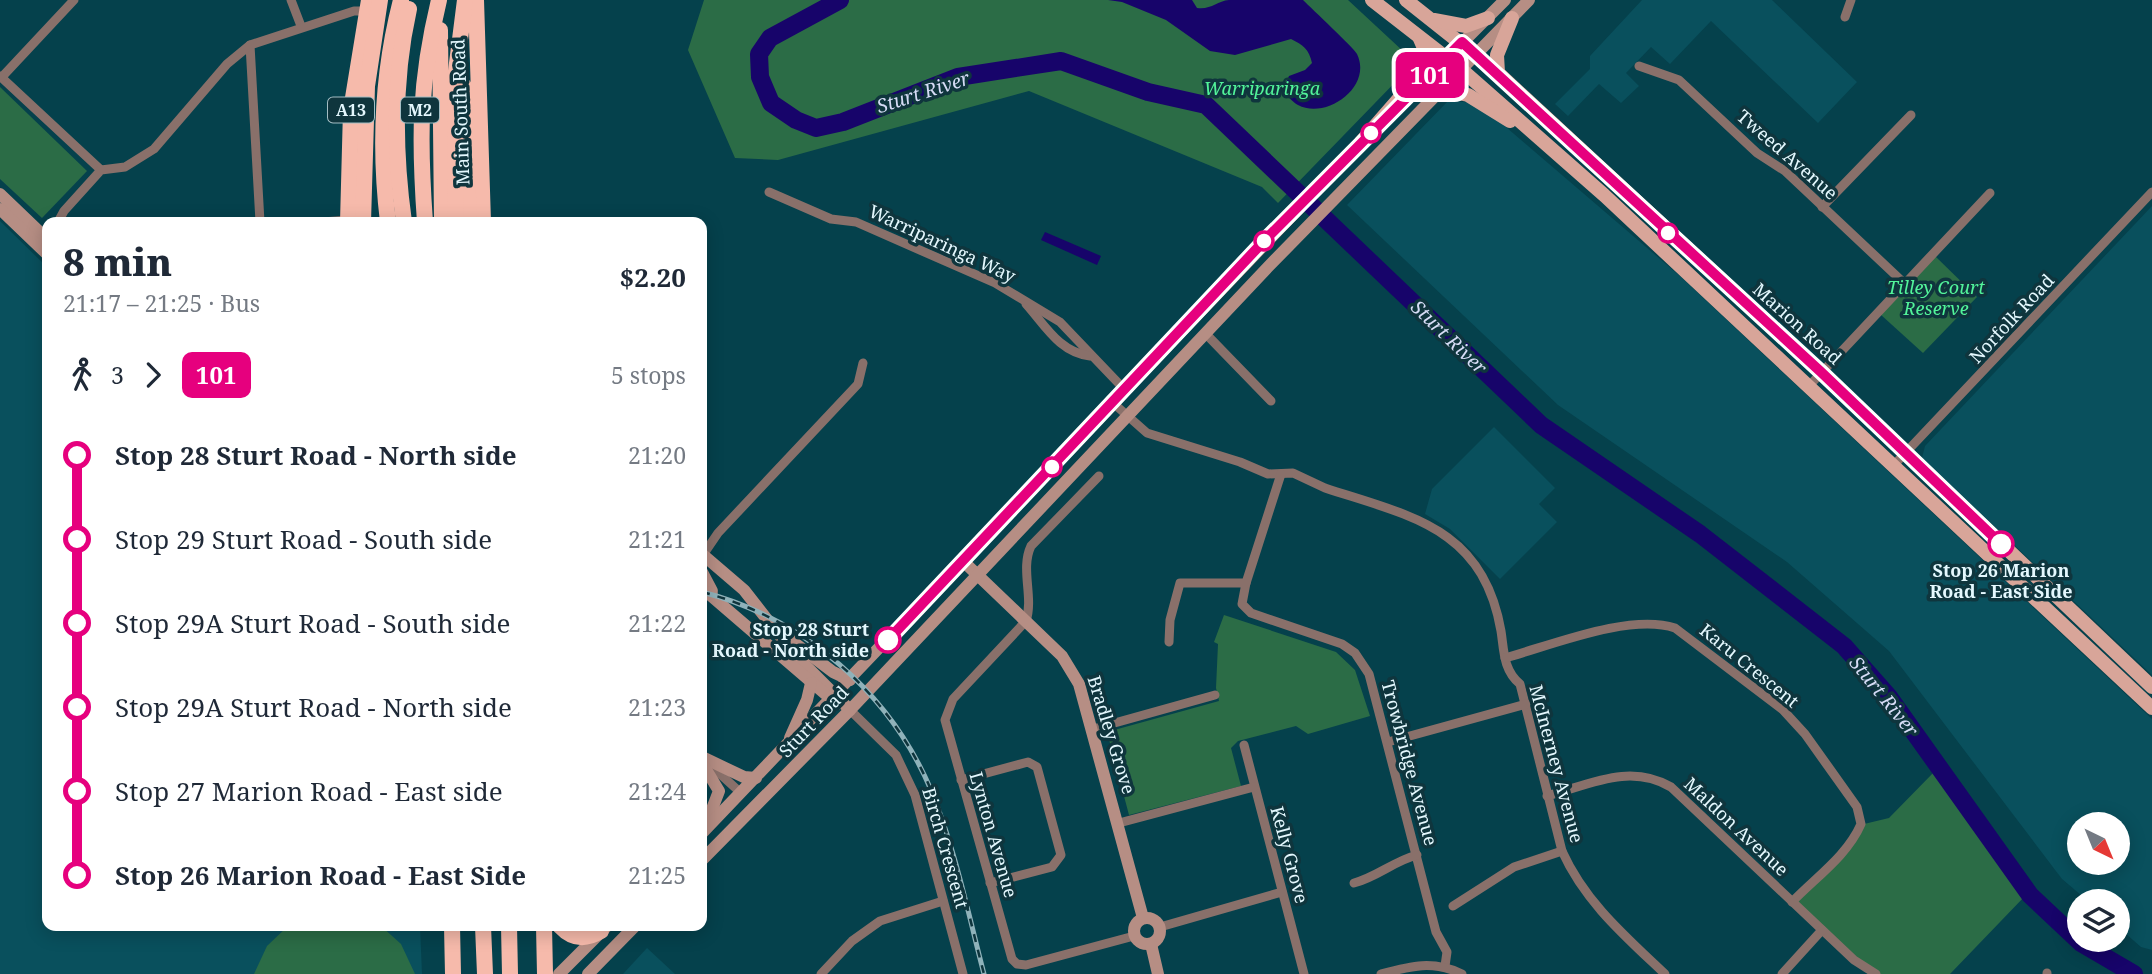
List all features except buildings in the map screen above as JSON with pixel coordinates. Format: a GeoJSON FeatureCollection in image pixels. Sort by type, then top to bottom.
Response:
{"type":"FeatureCollection","features":[{"type":"Feature","properties":{"kind":"highway"},"geometry":{"type":"LineString","coordinates":[[354,217],[367,86],[380,0]]}},
{"type":"Feature","properties":{"kind":"highway"},"geometry":{"type":"LineString","coordinates":[[387,217],[384,189],[383,116],[389,53],[401,0]]}},
{"type":"Feature","properties":{"kind":"highway","name":"M2"},"geometry":{"type":"LineString","coordinates":[[403,217],[396,155],[396,101],[401,49],[411,0]]}},
{"type":"Feature","properties":{"kind":"highway"},"geometry":{"type":"LineString","coordinates":[[439,0],[442,217]]}},
{"type":"Feature","properties":{"kind":"highway","name":"M2"},"geometry":{"type":"LineString","coordinates":[[425,217],[421,104],[439,0]]}},
{"type":"Feature","properties":{"kind":"highway"},"geometry":{"type":"LineString","coordinates":[[457,217],[454,79],[470,0]]}},
{"type":"Feature","properties":{"kind":"highway"},"geometry":{"type":"LineString","coordinates":[[469,217],[464,72],[470,0]]}},
{"type":"Feature","properties":{"kind":"highway","name":"Main South Road"},"geometry":{"type":"LineString","coordinates":[[470,0],[480,96],[483,217]]}},
{"type":"Feature","properties":{"kind":"highway","name":"A13"},"geometry":{"type":"LineString","coordinates":[[353,217],[351,110],[368,6]]}},
{"type":"Feature","properties":{"kind":"highway"},"geometry":{"type":"LineString","coordinates":[[452,931],[453,974]]}},
{"type":"Feature","properties":{"kind":"highway"},"geometry":{"type":"LineString","coordinates":[[483,931],[485,974]]}},
{"type":"Feature","properties":{"kind":"highway"},"geometry":{"type":"LineString","coordinates":[[509,931],[510,974]]}},
{"type":"Feature","properties":{"kind":"highway"},"geometry":{"type":"LineString","coordinates":[[544,931],[545,974]]}},
{"type":"Feature","properties":{"kind":"highway"},"geometry":{"type":"LineString","coordinates":[[568,931],[578,937],[587,938],[600,931]]}},
{"type":"Feature","properties":{"kind":"main road","name":"Marion Road"},"geometry":{"type":"LineString","coordinates":[[1372,0],[1462,70],[1547,144],[2152,708]]}},
{"type":"Feature","properties":{"kind":"main road","name":"Marion Road"},"geometry":{"type":"LineString","coordinates":[[1406,0],[1498,73],[1699,262],[1821,372],[2152,687]]}},
{"type":"Feature","properties":{"kind":"main road","name":"Sturt Road"},"geometry":{"type":"LineString","coordinates":[[707,827],[964,562],[1288,217],[1505,0]]}},
{"type":"Feature","properties":{"kind":"main road","name":"Sturt Road"},"geometry":{"type":"LineString","coordinates":[[707,855],[850,710],[1302,232],[1444,90],[1529,0]]}},
{"type":"Feature","properties":{"kind":"main road"},"geometry":{"type":"LineString","coordinates":[[1432,20],[1466,26],[1488,18]]}},
{"type":"Feature","properties":{"kind":"main road"},"geometry":{"type":"LineString","coordinates":[[1498,73],[1497,55],[1512,18]]}},
{"type":"Feature","properties":{"kind":"main road"},"geometry":{"type":"LineString","coordinates":[[1361,142],[1423,71],[1427,55],[1418,35]]}},
{"type":"Feature","properties":{"kind":"main road"},"geometry":{"type":"LineString","coordinates":[[1444,90],[1468,95],[1547,144]]}},
{"type":"Feature","properties":{"kind":"main road"},"geometry":{"type":"LineString","coordinates":[[0,194],[42,234]]}},
{"type":"Feature","properties":{"kind":"main road"},"geometry":{"type":"LineString","coordinates":[[0,209],[42,249]]}},
{"type":"Feature","properties":{"kind":"main road"},"geometry":{"type":"LineString","coordinates":[[1699,262],[1713,297]]}},
{"type":"Feature","properties":{"kind":"main road"},"geometry":{"type":"LineString","coordinates":[[707,560],[735,580],[833,698]]}},
{"type":"Feature","properties":{"kind":"main road","name":"Bradley Grove"},"geometry":{"type":"LineString","coordinates":[[964,562],[1062,656],[1079,684],[1143,918]]}},
{"type":"Feature","properties":{"kind":"main road"},"geometry":{"type":"LineString","coordinates":[[707,581],[720,603]]}},
{"type":"Feature","properties":{"kind":"main road"},"geometry":{"type":"LineString","coordinates":[[707,592],[811,683],[850,710]]}},
{"type":"Feature","properties":{"kind":"main road"},"geometry":{"type":"LineString","coordinates":[[769,619],[809,655],[850,680]]}},
{"type":"Feature","properties":{"kind":"main road"},"geometry":{"type":"LineString","coordinates":[[784,749],[807,700],[811,683]]}},
{"type":"Feature","properties":{"kind":"main road"},"geometry":{"type":"LineString","coordinates":[[707,762],[744,777],[756,778]]}},
{"type":"Feature","properties":{"kind":"main road"},"geometry":{"type":"LineString","coordinates":[[707,768],[717,785],[719,795],[707,821]]}},
{"type":"Feature","properties":{"kind":"main road"},"geometry":{"type":"LineString","coordinates":[[1143,918],[1152,919],[1160,927],[1159,937],[1151,944],[1140,943],[1134,936],[1134,926],[1143,918]]}},
{"type":"Feature","properties":{"kind":"main road"},"geometry":{"type":"LineString","coordinates":[[559,974],[602,931]]}},
{"type":"Feature","properties":{"kind":"main road"},"geometry":{"type":"LineString","coordinates":[[588,974],[630,931]]}},
{"type":"Feature","properties":{"kind":"main road"},"geometry":{"type":"LineString","coordinates":[[1151,944],[1158,974]]}},
{"type":"Feature","properties":{"kind":"street"},"geometry":{"type":"LineString","coordinates":[[74,0],[1,76],[101,170]]}},
{"type":"Feature","properties":{"kind":"street"},"geometry":{"type":"LineString","coordinates":[[291,0],[300,26]]}},
{"type":"Feature","properties":{"kind":"street"},"geometry":{"type":"LineString","coordinates":[[1845,17],[1851,0]]}},
{"type":"Feature","properties":{"kind":"street"},"geometry":{"type":"LineString","coordinates":[[61,217],[101,170],[125,167],[153,149],[227,64],[250,45],[300,26],[368,6]]}},
{"type":"Feature","properties":{"kind":"street"},"geometry":{"type":"LineString","coordinates":[[250,45],[260,217]]}},
{"type":"Feature","properties":{"kind":"street","name":"Tweed Avenue"},"geometry":{"type":"LineString","coordinates":[[1639,66],[1679,80],[1758,153],[1785,171],[1905,284]]}},
{"type":"Feature","properties":{"kind":"street"},"geometry":{"type":"LineString","coordinates":[[1822,206],[1910,115]]}},
{"type":"Feature","properties":{"kind":"street","name":"Warriparinga Way"},"geometry":{"type":"LineString","coordinates":[[768,192],[831,219],[856,222],[995,283],[1060,322],[1124,389]]}},
{"type":"Feature","properties":{"kind":"street","name":"Norfolk Road"},"geometry":{"type":"LineString","coordinates":[[1893,466],[2152,192]]}},
{"type":"Feature","properties":{"kind":"street"},"geometry":{"type":"LineString","coordinates":[[1808,386],[1990,193]]}},
{"type":"Feature","properties":{"kind":"street","name":"Warriparinga Way"},"geometry":{"type":"LineString","coordinates":[[1023,300],[1056,340],[1073,351],[1090,356]]}},
{"type":"Feature","properties":{"kind":"street"},"geometry":{"type":"LineString","coordinates":[[1205,333],[1271,401]]}},
{"type":"Feature","properties":{"kind":"street"},"geometry":{"type":"LineString","coordinates":[[707,549],[718,533],[858,384],[863,363]]}},
{"type":"Feature","properties":{"kind":"street","name":"McInerney Avenue"},"geometry":{"type":"LineString","coordinates":[[1112,402],[1147,433],[1240,462],[1268,474],[1293,473],[1325,488],[1419,519],[1455,541],[1475,563],[1491,592],[1510,676],[1520,684],[1562,851],[1572,873],[1596,908],[1661,973]]}},
{"type":"Feature","properties":{"kind":"street"},"geometry":{"type":"LineString","coordinates":[[1169,642],[1170,620],[1180,583],[1246,583],[1281,474]]}},
{"type":"Feature","properties":{"kind":"street"},"geometry":{"type":"LineString","coordinates":[[1026,621],[1030,605],[1027,554],[1031,546],[1099,476]]}},
{"type":"Feature","properties":{"kind":"street","name":"Trowbridge Avenue"},"geometry":{"type":"LineString","coordinates":[[1246,583],[1242,604],[1251,613],[1342,644],[1355,653],[1373,685],[1436,932],[1447,951],[1445,966]]}},
{"type":"Feature","properties":{"kind":"street","name":"Lynton Avenue"},"geometry":{"type":"LineString","coordinates":[[1026,621],[948,708],[945,720],[1010,953],[1017,964],[1026,965],[1134,936]]}},
{"type":"Feature","properties":{"kind":"street","name":"Karu Crescent"},"geometry":{"type":"LineString","coordinates":[[1505,658],[1632,623],[1656,622],[1675,628],[1783,710],[1805,734],[1857,807],[1861,824],[1837,861],[1822,870],[1792,902]]}},
{"type":"Feature","properties":{"kind":"street"},"geometry":{"type":"LineString","coordinates":[[1093,729],[1215,695]]}},
{"type":"Feature","properties":{"kind":"street"},"geometry":{"type":"LineString","coordinates":[[1388,742],[1526,704]]}},
{"type":"Feature","properties":{"kind":"street","name":"Birch Crescent"},"geometry":{"type":"LineString","coordinates":[[850,710],[895,755],[907,776],[921,814],[963,974]]}},
{"type":"Feature","properties":{"kind":"street","name":"Kelly Grove"},"geometry":{"type":"LineString","coordinates":[[1244,745],[1304,974]]}},
{"type":"Feature","properties":{"kind":"street"},"geometry":{"type":"LineString","coordinates":[[961,780],[1028,762],[1035,764],[1041,780],[1061,855],[1058,863],[1052,867],[990,883]]}},
{"type":"Feature","properties":{"kind":"street"},"geometry":{"type":"LineString","coordinates":[[707,764],[741,793]]}},
{"type":"Feature","properties":{"kind":"street","name":"Maldon Avenue"},"geometry":{"type":"LineString","coordinates":[[1547,796],[1630,774],[1653,776],[1671,787],[1854,960],[1876,974]]}},
{"type":"Feature","properties":{"kind":"street"},"geometry":{"type":"LineString","coordinates":[[1119,823],[1254,787]]}},
{"type":"Feature","properties":{"kind":"street"},"geometry":{"type":"LineString","coordinates":[[1453,906],[1514,867],[1562,851]]}},
{"type":"Feature","properties":{"kind":"street"},"geometry":{"type":"LineString","coordinates":[[1354,883],[1370,878],[1396,861],[1418,855]]}},
{"type":"Feature","properties":{"kind":"street"},"geometry":{"type":"LineString","coordinates":[[1160,927],[1282,892]]}},
{"type":"Feature","properties":{"kind":"street"},"geometry":{"type":"LineString","coordinates":[[821,974],[852,941],[880,921],[943,901]]}},
{"type":"Feature","properties":{"kind":"street"},"geometry":{"type":"LineString","coordinates":[[1782,974],[1822,930]]}},
{"type":"Feature","properties":{"kind":"street"},"geometry":{"type":"LineString","coordinates":[[1381,974],[1419,964],[1445,966],[1462,974]]}},
{"type":"Feature","properties":{"kind":"shaded area"},"geometry":{"type":"Polygon","coordinates":[[[1108,0],[1192,0],[1197,8],[1202,8],[1229,0],[1303,0],[1357,54],[1360,66],[1358,78],[1353,89],[1333,104],[1321,108],[1298,105],[1283,89],[1289,76],[1305,70],[1312,63],[1307,51],[1295,41],[1291,39],[1235,55],[1210,51],[1166,20],[1122,2],[1108,0]]]}},
{"type":"Feature","properties":{"kind":"shaded area"},"geometry":{"type":"Polygon","coordinates":[[[1642,0],[1772,0],[1857,82],[1818,123],[1711,21],[1670,64],[1651,47],[1626,73],[1639,86],[1621,103],[1599,84],[1568,116],[1555,104],[1590,69],[1590,56],[1642,0]]]}},
{"type":"Feature","properties":{"kind":"shaded area"},"geometry":{"type":"Polygon","coordinates":[[[1448,101],[1478,103],[1681,277],[2152,719],[2152,950],[2141,947],[2130,937],[2130,889],[2074,889],[2062,879],[1889,651],[1787,562],[1558,405],[1347,205],[1448,101]]]}},
{"type":"Feature","properties":{"kind":"shaded area"},"geometry":{"type":"Polygon","coordinates":[[[2152,206],[2152,675],[1922,458],[1925,446],[2152,206]]]}},
{"type":"Feature","properties":{"kind":"shaded area"},"geometry":{"type":"Polygon","coordinates":[[[0,221],[42,262],[42,931],[420,931],[422,974],[0,974],[0,221]]]}},
{"type":"Feature","properties":{"kind":"shaded area"},"geometry":{"type":"Polygon","coordinates":[[[1045,232],[1101,256],[1097,265],[1041,240],[1045,232]]]}},
{"type":"Feature","properties":{"kind":"shaded area"},"geometry":{"type":"Polygon","coordinates":[[[1494,427],[1555,488],[1539,504],[1557,522],[1500,579],[1450,529],[1425,514],[1432,489],[1494,427]]]}},
{"type":"Feature","properties":{"kind":"shaded area"},"geometry":{"type":"Polygon","coordinates":[[[647,948],[675,974],[623,974],[647,948]]]}},
{"type":"Feature","properties":{"kind":"green space","name":"Warriparinga"},"geometry":{"type":"Polygon","coordinates":[[[704,0],[1348,0],[1404,52],[1407,70],[1278,203],[1262,187],[1029,91],[778,160],[735,158],[688,50],[704,0]]]}},
{"type":"Feature","properties":{"kind":"green space"},"geometry":{"type":"Polygon","coordinates":[[[0,87],[87,171],[42,218],[0,179],[0,87]]]}},
{"type":"Feature","properties":{"kind":"green space","name":"Tilley Court Reserve"},"geometry":{"type":"Polygon","coordinates":[[[1935,256],[1977,297],[1923,353],[1880,314],[1935,256]]]}},
{"type":"Feature","properties":{"kind":"green space"},"geometry":{"type":"Polygon","coordinates":[[[1224,615],[1336,652],[1355,670],[1370,716],[1308,734],[1296,726],[1238,741],[1231,748],[1241,786],[1129,815],[1107,732],[1219,701],[1216,688],[1218,644],[1214,642],[1224,615]]]}},
{"type":"Feature","properties":{"kind":"green space"},"geometry":{"type":"Polygon","coordinates":[[[1935,771],[2025,896],[1950,974],[1880,974],[1856,958],[1796,903],[1864,824],[1889,818],[1935,771]]]}},
{"type":"Feature","properties":{"kind":"green space"},"geometry":{"type":"Polygon","coordinates":[[[283,931],[387,931],[401,944],[415,974],[254,974],[267,946],[283,931]]]}},
{"type":"Feature","properties":{"kind":"waterway","name":"Sturt River"},"geometry":{"type":"LineString","coordinates":[[840,0],[770,38],[759,54],[760,77],[771,103],[796,120],[816,128],[843,122],[958,77],[1061,61],[1148,92],[1206,105],[1541,425],[1700,534],[1844,646],[1889,697],[2030,895],[2081,943],[2134,974]]}},
{"type":"Feature","properties":{"kind":"railway"},"geometry":{"type":"LineString","coordinates":[[707,594],[775,620],[808,640],[839,664],[892,722],[914,755],[940,812],[984,974]]}},
{"type":"Feature","properties":{"kind":"bus line","name":"101"},"geometry":{"type":"LineString","coordinates":[[888,640],[1264,241],[1462,42],[1821,372],[2001,544]]}},
{"type":"Feature","properties":{"kind":"place","name":"Stop 26 Marion Road - East Side"},"geometry":{"type":"Point","coordinates":[2001,544]}},
{"type":"Feature","properties":{"kind":"place","name":"Stop 28 Sturt Road - North side"},"geometry":{"type":"Point","coordinates":[888,640]}}]}
